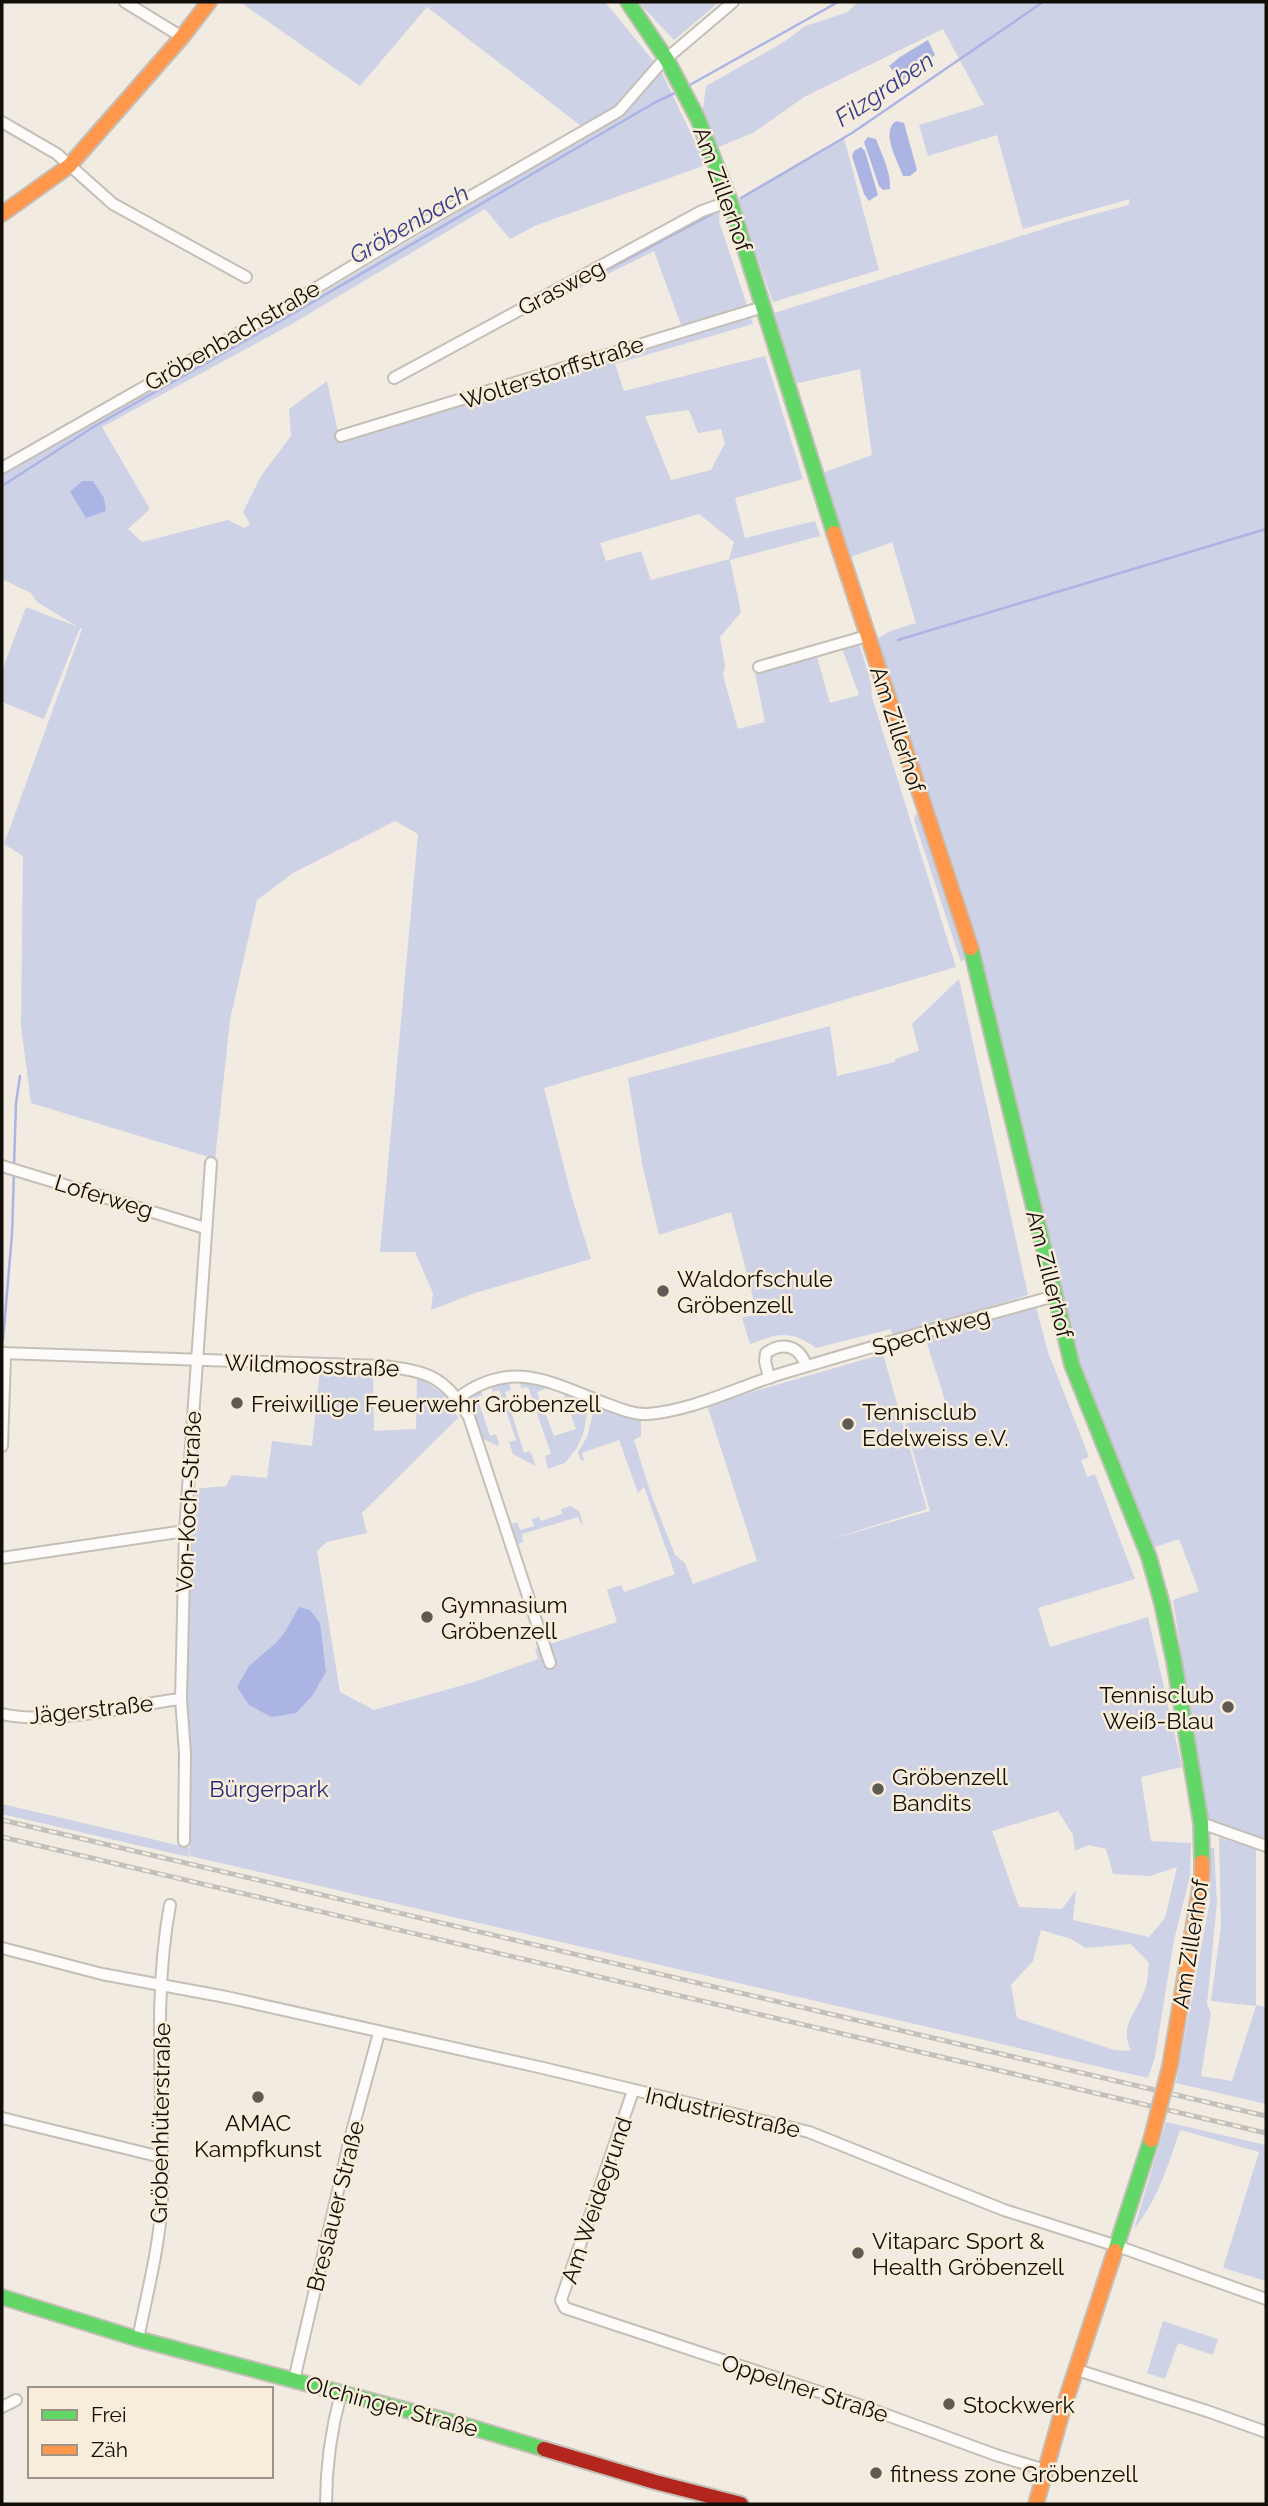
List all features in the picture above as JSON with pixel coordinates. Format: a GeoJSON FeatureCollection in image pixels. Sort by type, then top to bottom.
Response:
{"type":"FeatureCollection","features":[{"type":"Feature","properties":{"kind":"street"},"geometry":{"type":"LineString","coordinates":[[125,2],[181,37]]}},
{"type":"Feature","properties":{"kind":"street"},"geometry":{"type":"LineString","coordinates":[[2,214],[69,166],[209,2]]}},
{"type":"Feature","properties":{"kind":"street","name":"Am Zillerhof"},"geometry":{"type":"LineString","coordinates":[[628,2],[667,60],[682,88],[713,152],[730,201],[867,636],[976,965],[1072,1365],[1153,1569],[1171,1643],[1200,1824],[1200,1897],[1170,2066],[1150,2140],[1036,2504]]}},
{"type":"Feature","properties":{"kind":"street","name":"Gröbenbachstraße"},"geometry":{"type":"LineString","coordinates":[[2,468],[283,308],[619,111],[660,64],[733,2]]}},
{"type":"Feature","properties":{"kind":"street"},"geometry":{"type":"LineString","coordinates":[[2,122],[57,154],[113,204],[246,277]]}},
{"type":"Feature","properties":{"kind":"street","name":"Grasweg"},"geometry":{"type":"LineString","coordinates":[[394,378],[702,211],[730,201]]}},
{"type":"Feature","properties":{"kind":"street","name":"Wolterstorffstraße"},"geometry":{"type":"LineString","coordinates":[[341,436],[763,307]]}},
{"type":"Feature","properties":{"kind":"street"},"geometry":{"type":"LineString","coordinates":[[760,667],[867,636]]}},
{"type":"Feature","properties":{"kind":"street","name":"Von-Koch-Straße"},"geometry":{"type":"LineString","coordinates":[[184,1841],[185,1753],[181,1699],[185,1531],[211,1163]]}},
{"type":"Feature","properties":{"kind":"street","name":"Loferweg"},"geometry":{"type":"LineString","coordinates":[[2,1166],[205,1228]]}},
{"type":"Feature","properties":{"kind":"street","name":"Spechtweg"},"geometry":{"type":"LineString","coordinates":[[458,1398],[473,1387],[485,1383],[512,1377],[530,1377],[548,1380],[620,1409],[644,1414],[674,1410],[806,1366],[1055,1296]]}},
{"type":"Feature","properties":{"kind":"street"},"geometry":{"type":"LineString","coordinates":[[769,1378],[766,1353],[775,1347],[787,1345],[795,1348],[804,1358],[806,1366]]}},
{"type":"Feature","properties":{"kind":"street"},"geometry":{"type":"LineString","coordinates":[[2,1446],[3,1353]]}},
{"type":"Feature","properties":{"kind":"street","name":"Wildmoosstraße"},"geometry":{"type":"LineString","coordinates":[[3,1353],[342,1364],[418,1370],[430,1375],[458,1398],[469,1418],[550,1663]]}},
{"type":"Feature","properties":{"kind":"street"},"geometry":{"type":"LineString","coordinates":[[2,1558],[185,1531]]}},
{"type":"Feature","properties":{"kind":"street","name":"Jägerstraße"},"geometry":{"type":"LineString","coordinates":[[2,1714],[27,1718],[181,1699]]}},
{"type":"Feature","properties":{"kind":"street"},"geometry":{"type":"LineString","coordinates":[[1200,1824],[1266,1846]]}},
{"type":"Feature","properties":{"kind":"street","name":"Gröbenhüterstraße"},"geometry":{"type":"LineString","coordinates":[[138,2340],[156,2249],[162,2201],[162,1984],[165,1933],[170,1905]]}},
{"type":"Feature","properties":{"kind":"street","name":"Industriestraße"},"geometry":{"type":"LineString","coordinates":[[2,1948],[102,1974],[162,1984],[543,2068],[809,2132],[1004,2210],[1117,2246],[1266,2300]]}},
{"type":"Feature","properties":{"kind":"street","name":"Breslauer Straße"},"geometry":{"type":"LineString","coordinates":[[293,2380],[350,2139],[379,2033]]}},
{"type":"Feature","properties":{"kind":"street","name":"Am Weidegrund"},"geometry":{"type":"LineString","coordinates":[[565,2308],[561,2300],[633,2091]]}},
{"type":"Feature","properties":{"kind":"street"},"geometry":{"type":"LineString","coordinates":[[2,2118],[162,2157]]}},
{"type":"Feature","properties":{"kind":"street","name":"Olchinger Straße"},"geometry":{"type":"LineString","coordinates":[[2,2297],[138,2340],[341,2393],[741,2504]]}},
{"type":"Feature","properties":{"kind":"street","name":"Oppelner Straße"},"geometry":{"type":"LineString","coordinates":[[565,2308],[865,2407],[1045,2470]]}},
{"type":"Feature","properties":{"kind":"street"},"geometry":{"type":"LineString","coordinates":[[1077,2370],[1206,2410],[1266,2432]]}},
{"type":"Feature","properties":{"kind":"street"},"geometry":{"type":"LineString","coordinates":[[326,2504],[326,2469],[331,2432],[341,2393]]}},
{"type":"Feature","properties":{"kind":"street"},"geometry":{"type":"LineString","coordinates":[[2,2407],[16,2400]]}},
{"type":"Feature","properties":{"kind":"green space"},"geometry":{"type":"Polygon","coordinates":[[[240,2],[605,2],[660,69],[706,165],[537,225],[510,239],[485,209],[290,325],[102,427],[150,509],[128,529],[142,542],[228,520],[244,528],[250,524],[243,512],[261,476],[291,436],[289,409],[327,381],[340,442],[684,333],[654,251],[536,310],[536,305],[720,205],[719,221],[753,324],[615,364],[624,391],[765,356],[803,479],[735,498],[745,538],[815,521],[820,536],[730,560],[741,612],[720,637],[725,666],[723,675],[738,729],[765,722],[755,673],[816,653],[830,703],[859,695],[841,645],[858,640],[871,683],[872,697],[956,967],[544,1088],[570,1191],[591,1259],[475,1293],[431,1310],[433,1293],[415,1252],[380,1252],[418,834],[395,821],[293,873],[257,900],[230,1020],[215,1159],[31,1103],[21,1025],[23,856],[4,844],[82,629],[80,628],[44,719],[2,702],[2,671],[26,607],[78,627],[37,602],[31,593],[2,579],[2,474],[183,368],[284,316],[590,133],[427,7],[360,86],[240,2]],[[689,410],[645,416],[671,480],[711,470],[725,443],[721,429],[698,433],[689,410]],[[699,514],[600,543],[606,561],[641,551],[651,580],[729,559],[734,542],[699,514]]]}},
{"type":"Feature","properties":{"kind":"green space"},"geometry":{"type":"Polygon","coordinates":[[[638,2],[719,2],[674,40],[638,2]]]}},
{"type":"Feature","properties":{"kind":"green space"},"geometry":{"type":"Polygon","coordinates":[[[857,2],[1266,2],[1266,1841],[1207,1822],[1173,1600],[1199,1591],[1179,1539],[1152,1548],[1079,1359],[975,947],[881,657],[877,639],[890,631],[916,623],[892,542],[848,558],[820,474],[872,455],[860,369],[794,384],[771,314],[1128,205],[1130,199],[1023,229],[997,135],[928,156],[919,125],[984,105],[943,29],[804,97],[753,133],[716,148],[702,117],[706,86],[784,42],[805,26],[848,12],[857,2]]]}},
{"type":"Feature","properties":{"kind":"green space"},"geometry":{"type":"Polygon","coordinates":[[[844,138],[879,270],[773,302],[737,201],[844,138]]]}},
{"type":"Feature","properties":{"kind":"green space"},"geometry":{"type":"Polygon","coordinates":[[[921,812],[966,953],[966,958],[961,962],[914,820],[915,815],[921,812]]]}},
{"type":"Feature","properties":{"kind":"green space"},"geometry":{"type":"Polygon","coordinates":[[[959,979],[1028,1295],[893,1336],[891,1329],[816,1348],[799,1338],[783,1335],[750,1344],[742,1318],[757,1314],[731,1212],[659,1235],[643,1168],[628,1078],[830,1026],[837,1076],[895,1062],[895,1059],[919,1051],[912,1024],[959,979]]]}},
{"type":"Feature","properties":{"kind":"green space","name":"Bürgerpark"},"geometry":{"type":"Polygon","coordinates":[[[1036,1307],[1048,1352],[1089,1457],[1081,1460],[1087,1477],[1095,1474],[1135,1579],[1038,1608],[1050,1647],[1148,1617],[1182,1767],[1141,1777],[1151,1841],[1191,1843],[1190,1876],[1174,1940],[1155,2057],[1148,2078],[190,1856],[184,1700],[191,1489],[226,1486],[232,1475],[267,1478],[272,1441],[312,1446],[320,1370],[373,1372],[374,1431],[416,1429],[417,1376],[446,1396],[458,1418],[362,1513],[367,1533],[327,1542],[317,1551],[340,1692],[374,1710],[474,1682],[538,1659],[535,1649],[617,1622],[607,1590],[621,1585],[624,1592],[675,1574],[644,1487],[638,1493],[619,1440],[582,1453],[584,1460],[581,1461],[578,1452],[587,1437],[595,1405],[599,1404],[641,1420],[641,1436],[634,1440],[651,1494],[675,1555],[685,1563],[693,1584],[757,1561],[707,1405],[883,1354],[927,1509],[828,1540],[930,1511],[905,1424],[948,1410],[925,1337],[1036,1307]],[[1058,1811],[992,1831],[1019,1907],[1062,1909],[1076,1890],[1073,1920],[1149,1937],[1165,1918],[1177,1867],[1150,1876],[1113,1874],[1106,1849],[1089,1845],[1075,1851],[1073,1835],[1058,1811]],[[1041,1930],[1033,1961],[1011,1985],[1017,2018],[1114,2050],[1131,2051],[1128,2025],[1143,1995],[1149,1963],[1131,1944],[1086,1948],[1071,1939],[1041,1930]]]}},
{"type":"Feature","properties":{"kind":"green space"},"geometry":{"type":"Polygon","coordinates":[[[508,1380],[511,1390],[505,1392],[524,1453],[530,1451],[536,1466],[513,1454],[509,1442],[516,1440],[499,1390],[493,1392],[491,1387],[492,1383],[508,1380]]]}},
{"type":"Feature","properties":{"kind":"green space"},"geometry":{"type":"Polygon","coordinates":[[[520,1382],[542,1382],[545,1389],[537,1392],[554,1436],[576,1429],[561,1387],[587,1399],[589,1403],[583,1435],[565,1463],[548,1469],[545,1456],[551,1454],[528,1387],[521,1388],[520,1382]]]}},
{"type":"Feature","properties":{"kind":"green space"},"geometry":{"type":"Polygon","coordinates":[[[480,1387],[483,1395],[477,1397],[490,1436],[496,1434],[498,1446],[483,1439],[466,1401],[468,1394],[480,1387]]]}},
{"type":"Feature","properties":{"kind":"green space"},"geometry":{"type":"Polygon","coordinates":[[[570,1506],[579,1511],[583,1523],[581,1524],[578,1517],[522,1534],[523,1542],[518,1544],[512,1524],[517,1522],[520,1530],[534,1526],[532,1519],[539,1517],[541,1521],[562,1514],[561,1509],[570,1506]]]}},
{"type":"Feature","properties":{"kind":"green space"},"geometry":{"type":"Polygon","coordinates":[[[2,1804],[190,1848],[189,1857],[2,1814],[2,1804]]]}},
{"type":"Feature","properties":{"kind":"green space"},"geometry":{"type":"Polygon","coordinates":[[[1219,1837],[1256,1849],[1256,2005],[1266,2007],[1266,2104],[1176,2083],[1210,1900],[1207,1848],[1214,1848],[1217,1902],[1207,2004],[1211,2013],[1201,2076],[1232,2081],[1256,2006],[1211,2001],[1221,1926],[1219,1837]]]}},
{"type":"Feature","properties":{"kind":"green space"},"geometry":{"type":"Polygon","coordinates":[[[1166,2122],[1266,2145],[1266,2281],[1223,2268],[1259,2152],[1180,2130],[1156,2194],[1134,2229],[1166,2122]]]}},
{"type":"Feature","properties":{"kind":"green space"},"geometry":{"type":"Polygon","coordinates":[[[1163,2321],[1218,2339],[1213,2355],[1178,2343],[1165,2379],[1147,2373],[1163,2321]]]}},
{"type":"Feature","properties":{"kind":"water"},"geometry":{"type":"Polygon","coordinates":[[[928,40],[935,55],[901,81],[889,66],[928,40]]]}},
{"type":"Feature","properties":{"kind":"water"},"geometry":{"type":"Polygon","coordinates":[[[896,121],[904,123],[917,170],[910,176],[903,176],[892,147],[890,132],[896,121]]]}},
{"type":"Feature","properties":{"kind":"water"},"geometry":{"type":"Polygon","coordinates":[[[868,137],[876,139],[888,170],[890,189],[883,190],[879,186],[864,142],[868,137]]]}},
{"type":"Feature","properties":{"kind":"water"},"geometry":{"type":"Polygon","coordinates":[[[861,147],[865,151],[878,195],[869,201],[864,194],[852,156],[854,151],[861,147]]]}},
{"type":"Feature","properties":{"kind":"water"},"geometry":{"type":"Polygon","coordinates":[[[82,481],[93,481],[104,498],[106,511],[86,518],[70,492],[82,481]]]}},
{"type":"Feature","properties":{"kind":"water"},"geometry":{"type":"Polygon","coordinates":[[[299,1607],[310,1610],[320,1623],[326,1672],[312,1696],[296,1713],[271,1717],[249,1705],[237,1687],[249,1666],[285,1632],[299,1607]]]}},
{"type":"Feature","properties":{"kind":"waterway","name":"Gröbenbach"},"geometry":{"type":"LineString","coordinates":[[688,86],[838,2]]}},
{"type":"Feature","properties":{"kind":"waterway","name":"Filzgraben"},"geometry":{"type":"LineString","coordinates":[[741,198],[852,133],[1043,2]]}},
{"type":"Feature","properties":{"kind":"waterway","name":"Gröbenbach"},"geometry":{"type":"LineString","coordinates":[[2,486],[95,426],[679,91]]}},
{"type":"Feature","properties":{"kind":"waterway"},"geometry":{"type":"LineString","coordinates":[[476,339],[718,211]]}},
{"type":"Feature","properties":{"kind":"waterway"},"geometry":{"type":"LineString","coordinates":[[898,640],[1266,529]]}},
{"type":"Feature","properties":{"kind":"waterway"},"geometry":{"type":"LineString","coordinates":[[14,1166],[16,1103],[20,1076]]}},
{"type":"Feature","properties":{"kind":"waterway"},"geometry":{"type":"LineString","coordinates":[[3,1340],[14,1172]]}},
{"type":"Feature","properties":{"kind":"railway"},"geometry":{"type":"LineString","coordinates":[[2,1820],[1266,2116]]}},
{"type":"Feature","properties":{"kind":"railway"},"geometry":{"type":"LineString","coordinates":[[2,1837],[1266,2133]]}},
{"type":"Feature","properties":{"kind":"traffic: fast"},"geometry":{"type":"LineString","coordinates":[[628,2],[667,60],[698,119],[730,201],[834,533]]}},
{"type":"Feature","properties":{"kind":"traffic: fast"},"geometry":{"type":"LineString","coordinates":[[971,948],[1072,1365],[1149,1557],[1162,1604],[1201,1823],[1202,1862]]}},
{"type":"Feature","properties":{"kind":"traffic: fast"},"geometry":{"type":"LineString","coordinates":[[1115,2251],[1151,2140]]}},
{"type":"Feature","properties":{"kind":"traffic: fast"},"geometry":{"type":"LineString","coordinates":[[2,2297],[138,2339],[544,2449]]}},
{"type":"Feature","properties":{"kind":"traffic: slow"},"geometry":{"type":"LineString","coordinates":[[2,214],[69,166],[182,37],[209,2]]}},
{"type":"Feature","properties":{"kind":"traffic: slow"},"geometry":{"type":"LineString","coordinates":[[834,533],[971,948]]}},
{"type":"Feature","properties":{"kind":"traffic: slow"},"geometry":{"type":"LineString","coordinates":[[1170,2066],[1202,1876],[1202,1862]]}},
{"type":"Feature","properties":{"kind":"traffic: slow"},"geometry":{"type":"LineString","coordinates":[[1151,2140],[1170,2066]]}},
{"type":"Feature","properties":{"kind":"traffic: slow"},"geometry":{"type":"LineString","coordinates":[[1036,2504],[1062,2412],[1115,2251]]}},
{"type":"Feature","properties":{"kind":"traffic: jam"},"geometry":{"type":"LineString","coordinates":[[544,2449],[741,2504]]}},
{"type":"Feature","properties":{"kind":"place","name":"Waldorfschule Gröbenzell"},"geometry":{"type":"Point","coordinates":[663,1291]}},
{"type":"Feature","properties":{"kind":"place","name":"Freiwillige Feuerwehr Gröbenzell"},"geometry":{"type":"Point","coordinates":[237,1403]}},
{"type":"Feature","properties":{"kind":"place","name":"Tennisclub Edelweiss e.V."},"geometry":{"type":"Point","coordinates":[848,1424]}},
{"type":"Feature","properties":{"kind":"place","name":"Gymnasium Gröbenzell"},"geometry":{"type":"Point","coordinates":[427,1617]}},
{"type":"Feature","properties":{"kind":"place","name":"Tennisclub Weiß-Blau"},"geometry":{"type":"Point","coordinates":[1228,1707]}},
{"type":"Feature","properties":{"kind":"place","name":"Gröbenzell Bandits"},"geometry":{"type":"Point","coordinates":[878,1789]}},
{"type":"Feature","properties":{"kind":"place","name":"AMAC Kampfkunst"},"geometry":{"type":"Point","coordinates":[258,2097]}},
{"type":"Feature","properties":{"kind":"place","name":"Vitaparc Sport & Health Gröbenzell"},"geometry":{"type":"Point","coordinates":[858,2253]}},
{"type":"Feature","properties":{"kind":"place","name":"Stockwerk"},"geometry":{"type":"Point","coordinates":[949,2404]}},
{"type":"Feature","properties":{"kind":"place","name":"fitness zone Gröbenzell"},"geometry":{"type":"Point","coordinates":[876,2473]}}]}
